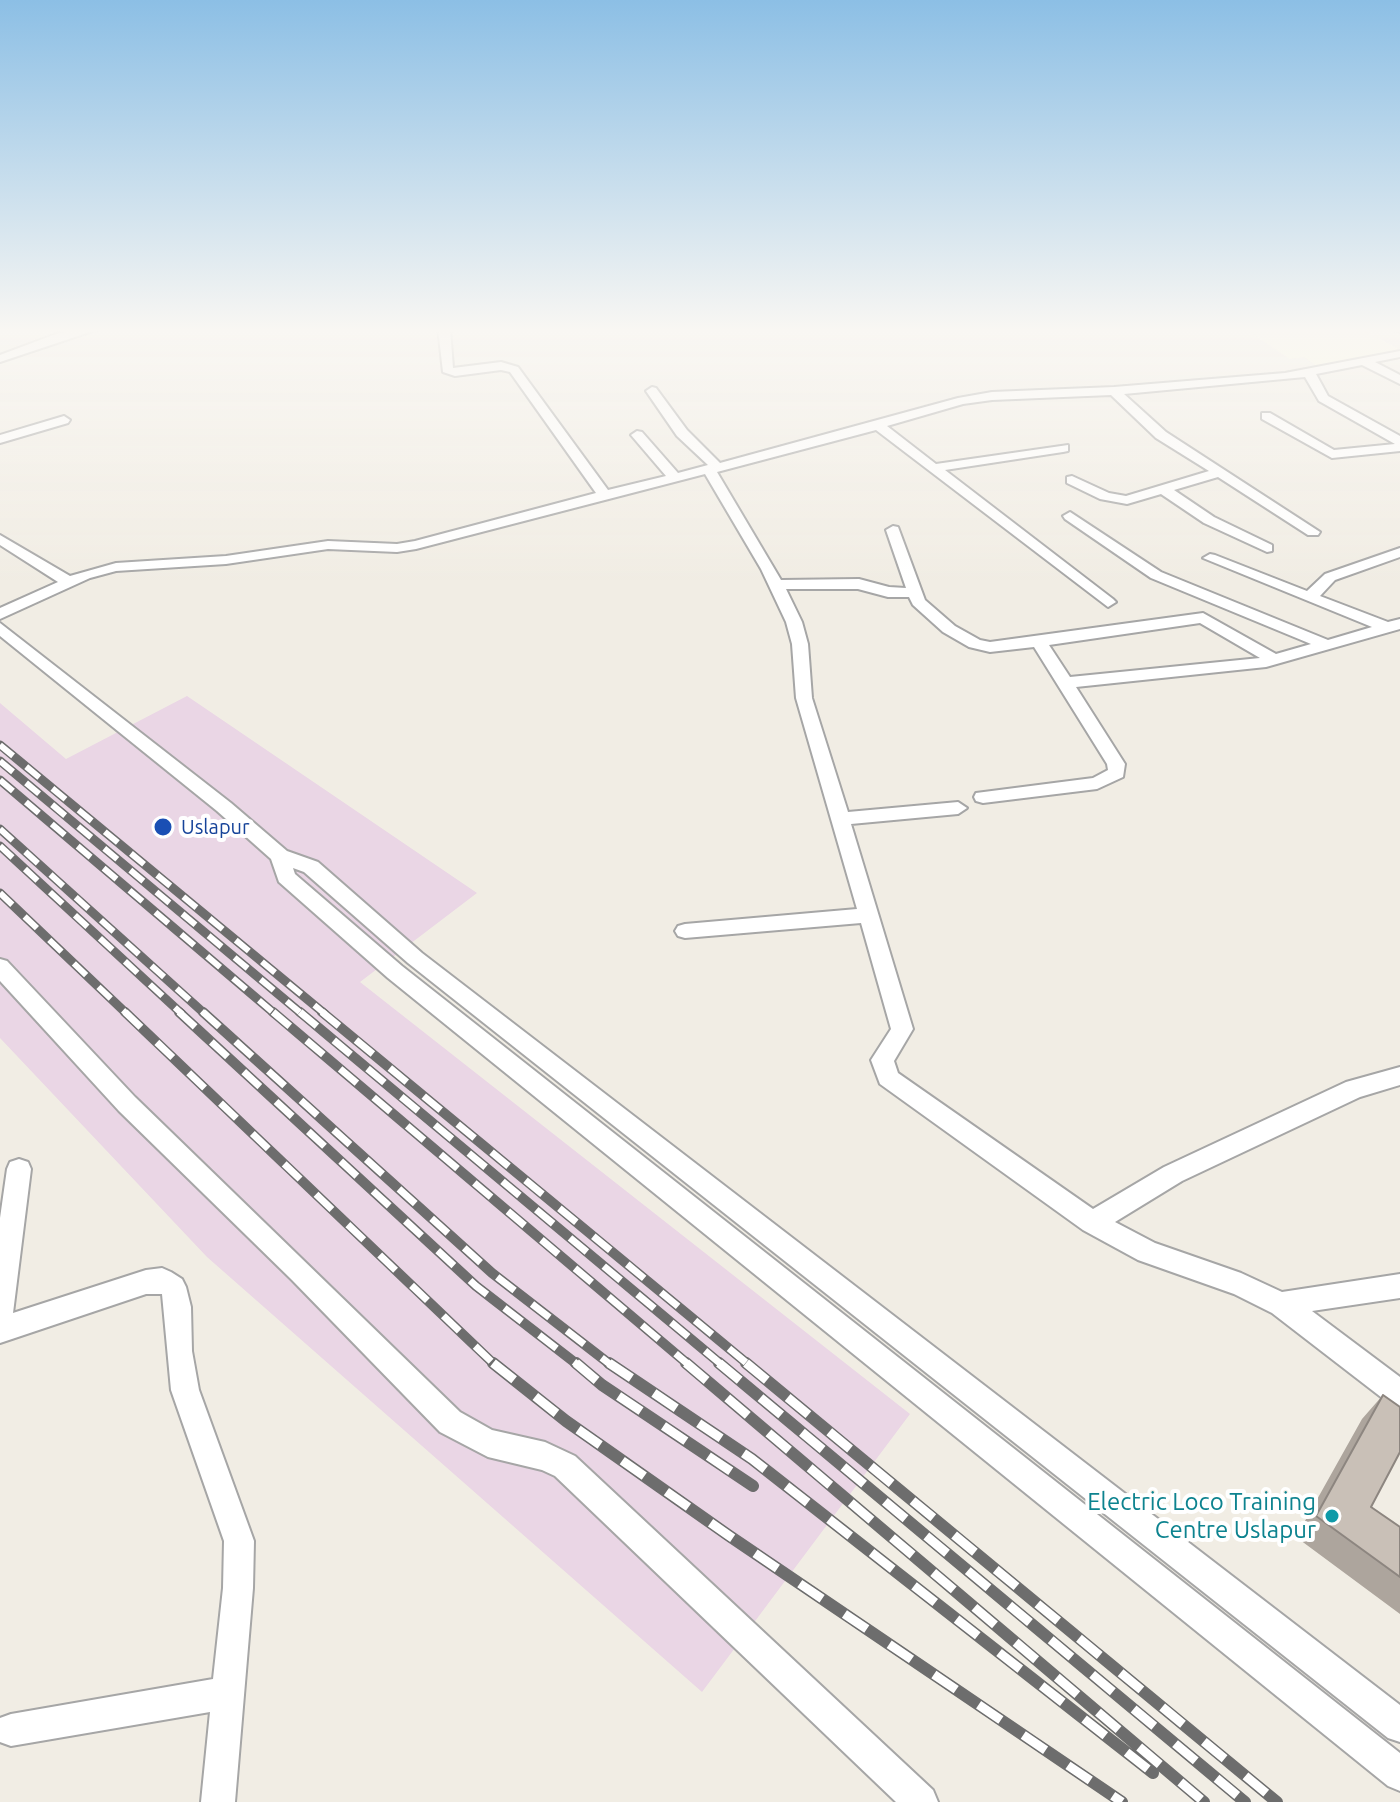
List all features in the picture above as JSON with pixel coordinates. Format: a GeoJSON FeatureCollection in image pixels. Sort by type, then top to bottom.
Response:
{"type":"FeatureCollection","features":[{"type":"Feature","properties":{"kind":"street"},"geometry":{"type":"LineString","coordinates":[[545,412],[604,495]]}},
{"type":"Feature","properties":{"kind":"street"},"geometry":{"type":"LineString","coordinates":[[667,412],[714,469],[794,622],[800,644],[804,698],[843,819],[902,1029],[882,1060],[888,1078],[1092,1222],[1147,1252],[1241,1285],[1281,1304],[1400,1394]]}},
{"type":"Feature","properties":{"kind":"street"},"geometry":{"type":"LineString","coordinates":[[0,614],[85,575],[116,567],[226,560],[328,545],[397,548],[714,469],[922,412]]}},
{"type":"Feature","properties":{"kind":"street"},"geometry":{"type":"LineString","coordinates":[[1135,412],[1149,426],[1313,532]]}},
{"type":"Feature","properties":{"kind":"street"},"geometry":{"type":"LineString","coordinates":[[1349,412],[1400,441]]}},
{"type":"Feature","properties":{"kind":"street"},"geometry":{"type":"LineString","coordinates":[[1266,416],[1332,454],[1342,456],[1400,447]]}},
{"type":"Feature","properties":{"kind":"street"},"geometry":{"type":"LineString","coordinates":[[0,439],[64,420]]}},
{"type":"Feature","properties":{"kind":"street"},"geometry":{"type":"LineString","coordinates":[[879,426],[1108,602]]}},
{"type":"Feature","properties":{"kind":"street"},"geometry":{"type":"LineString","coordinates":[[637,435],[676,478]]}},
{"type":"Feature","properties":{"kind":"street"},"geometry":{"type":"LineString","coordinates":[[934,468],[1063,448]]}},
{"type":"Feature","properties":{"kind":"street"},"geometry":{"type":"LineString","coordinates":[[1072,480],[1105,496],[1131,499],[1220,472]]}},
{"type":"Feature","properties":{"kind":"street"},"geometry":{"type":"LineString","coordinates":[[1164,490],[1209,520],[1267,548]]}},
{"type":"Feature","properties":{"kind":"street"},"geometry":{"type":"LineString","coordinates":[[1070,516],[1156,575],[1327,645]]}},
{"type":"Feature","properties":{"kind":"street"},"geometry":{"type":"LineString","coordinates":[[893,530],[914,593],[931,615],[975,644],[990,647],[1039,642],[1199,618],[1211,621],[1275,660]]}},
{"type":"Feature","properties":{"kind":"street"},"geometry":{"type":"LineString","coordinates":[[0,539],[68,582]]}},
{"type":"Feature","properties":{"kind":"street"},"geometry":{"type":"LineString","coordinates":[[1310,597],[1330,577],[1400,552]]}},
{"type":"Feature","properties":{"kind":"street"},"geometry":{"type":"LineString","coordinates":[[1210,558],[1394,626]]}},
{"type":"Feature","properties":{"kind":"street"},"geometry":{"type":"LineString","coordinates":[[776,585],[859,584],[888,592],[914,593]]}},
{"type":"Feature","properties":{"kind":"street"},"geometry":{"type":"LineString","coordinates":[[1064,683],[1275,660],[1394,626]]}},
{"type":"Feature","properties":{"kind":"street"},"geometry":{"type":"LineString","coordinates":[[0,628],[224,807],[280,856],[286,877],[1019,1428],[1400,1726]]}},
{"type":"Feature","properties":{"kind":"street"},"geometry":{"type":"LineString","coordinates":[[983,797],[1097,783],[1117,773],[1116,764],[1039,642]]}},
{"type":"Feature","properties":{"kind":"street"},"geometry":{"type":"LineString","coordinates":[[843,819],[958,808]]}},
{"type":"Feature","properties":{"kind":"street"},"geometry":{"type":"LineString","coordinates":[[685,931],[871,915]]}},
{"type":"Feature","properties":{"kind":"street"},"geometry":{"type":"LineString","coordinates":[[405,965],[998,1453],[1400,1774]]}},
{"type":"Feature","properties":{"kind":"street"},"geometry":{"type":"LineString","coordinates":[[0,967],[127,1104],[450,1422],[488,1443],[545,1456],[573,1473],[766,1659],[921,1802]]}},
{"type":"Feature","properties":{"kind":"street"},"geometry":{"type":"LineString","coordinates":[[1092,1222],[1173,1174],[1354,1089],[1400,1076]]}},
{"type":"Feature","properties":{"kind":"street"},"geometry":{"type":"LineString","coordinates":[[0,1312],[19,1169]]}},
{"type":"Feature","properties":{"kind":"street"},"geometry":{"type":"LineString","coordinates":[[0,1330],[155,1280],[162,1280],[173,1287],[185,1390],[239,1541],[238,1588],[218,1802]]}},
{"type":"Feature","properties":{"kind":"street"},"geometry":{"type":"LineString","coordinates":[[1281,1304],[1400,1286]]}},
{"type":"Feature","properties":{"kind":"street"},"geometry":{"type":"LineString","coordinates":[[998,1453],[1019,1428]]}},
{"type":"Feature","properties":{"kind":"street"},"geometry":{"type":"LineString","coordinates":[[11,1730],[228,1693]]}},
{"type":"Feature","properties":{"kind":"shaded area"},"geometry":{"type":"Polygon","coordinates":[[[187,696],[477,893],[360,982],[910,1414],[702,1692],[207,1257],[0,1038],[0,703],[66,759],[187,696]]]}},
{"type":"Feature","properties":{"kind":"building"},"geometry":{"type":"Polygon","coordinates":[[[1383,1395],[1400,1407],[1400,1452],[1371,1507],[1400,1527],[1400,1577],[1316,1516],[1383,1395]]]}},
{"type":"Feature","properties":{"kind":"railway"},"geometry":{"type":"LineString","coordinates":[[0,745],[325,1014]]}},
{"type":"Feature","properties":{"kind":"railway"},"geometry":{"type":"LineString","coordinates":[[0,761],[302,1014]]}},
{"type":"Feature","properties":{"kind":"railway"},"geometry":{"type":"LineString","coordinates":[[0,780],[275,1014]]}},
{"type":"Feature","properties":{"kind":"railway"},"geometry":{"type":"LineString","coordinates":[[0,829],[205,1014]]}},
{"type":"Feature","properties":{"kind":"railway"},"geometry":{"type":"LineString","coordinates":[[0,846],[182,1014]]}},
{"type":"Feature","properties":{"kind":"railway"},"geometry":{"type":"LineString","coordinates":[[0,893],[127,1014]]}},
{"type":"Feature","properties":{"kind":"railway"},"geometry":{"type":"LineString","coordinates":[[125,1012],[495,1365]]}},
{"type":"Feature","properties":{"kind":"railway"},"geometry":{"type":"LineString","coordinates":[[179,1012],[476,1286],[578,1365]]}},
{"type":"Feature","properties":{"kind":"railway"},"geometry":{"type":"LineString","coordinates":[[203,1012],[492,1273],[611,1365]]}},
{"type":"Feature","properties":{"kind":"railway"},"geometry":{"type":"LineString","coordinates":[[273,1012],[689,1365]]}},
{"type":"Feature","properties":{"kind":"railway"},"geometry":{"type":"LineString","coordinates":[[300,1012],[722,1365]]}},
{"type":"Feature","properties":{"kind":"railway"},"geometry":{"type":"LineString","coordinates":[[322,1012],[749,1365]]}},
{"type":"Feature","properties":{"kind":"railway"},"geometry":{"type":"LineString","coordinates":[[493,1363],[566,1421],[728,1535],[1122,1802]]}},
{"type":"Feature","properties":{"kind":"railway"},"geometry":{"type":"LineString","coordinates":[[576,1363],[602,1385],[753,1486]]}},
{"type":"Feature","properties":{"kind":"railway"},"geometry":{"type":"LineString","coordinates":[[609,1363],[752,1459],[1153,1773]]}},
{"type":"Feature","properties":{"kind":"railway"},"geometry":{"type":"LineString","coordinates":[[686,1363],[1204,1802]]}},
{"type":"Feature","properties":{"kind":"railway"},"geometry":{"type":"LineString","coordinates":[[719,1363],[1245,1802]]}},
{"type":"Feature","properties":{"kind":"railway"},"geometry":{"type":"LineString","coordinates":[[746,1363],[1277,1802]]}},
{"type":"Feature","properties":{"kind":"place","name":"Uslapur"},"geometry":{"type":"Point","coordinates":[163,827]}},
{"type":"Feature","properties":{"kind":"place","name":"Electric Loco Training Centre Uslapur"},"geometry":{"type":"Point","coordinates":[1332,1516]}}]}
